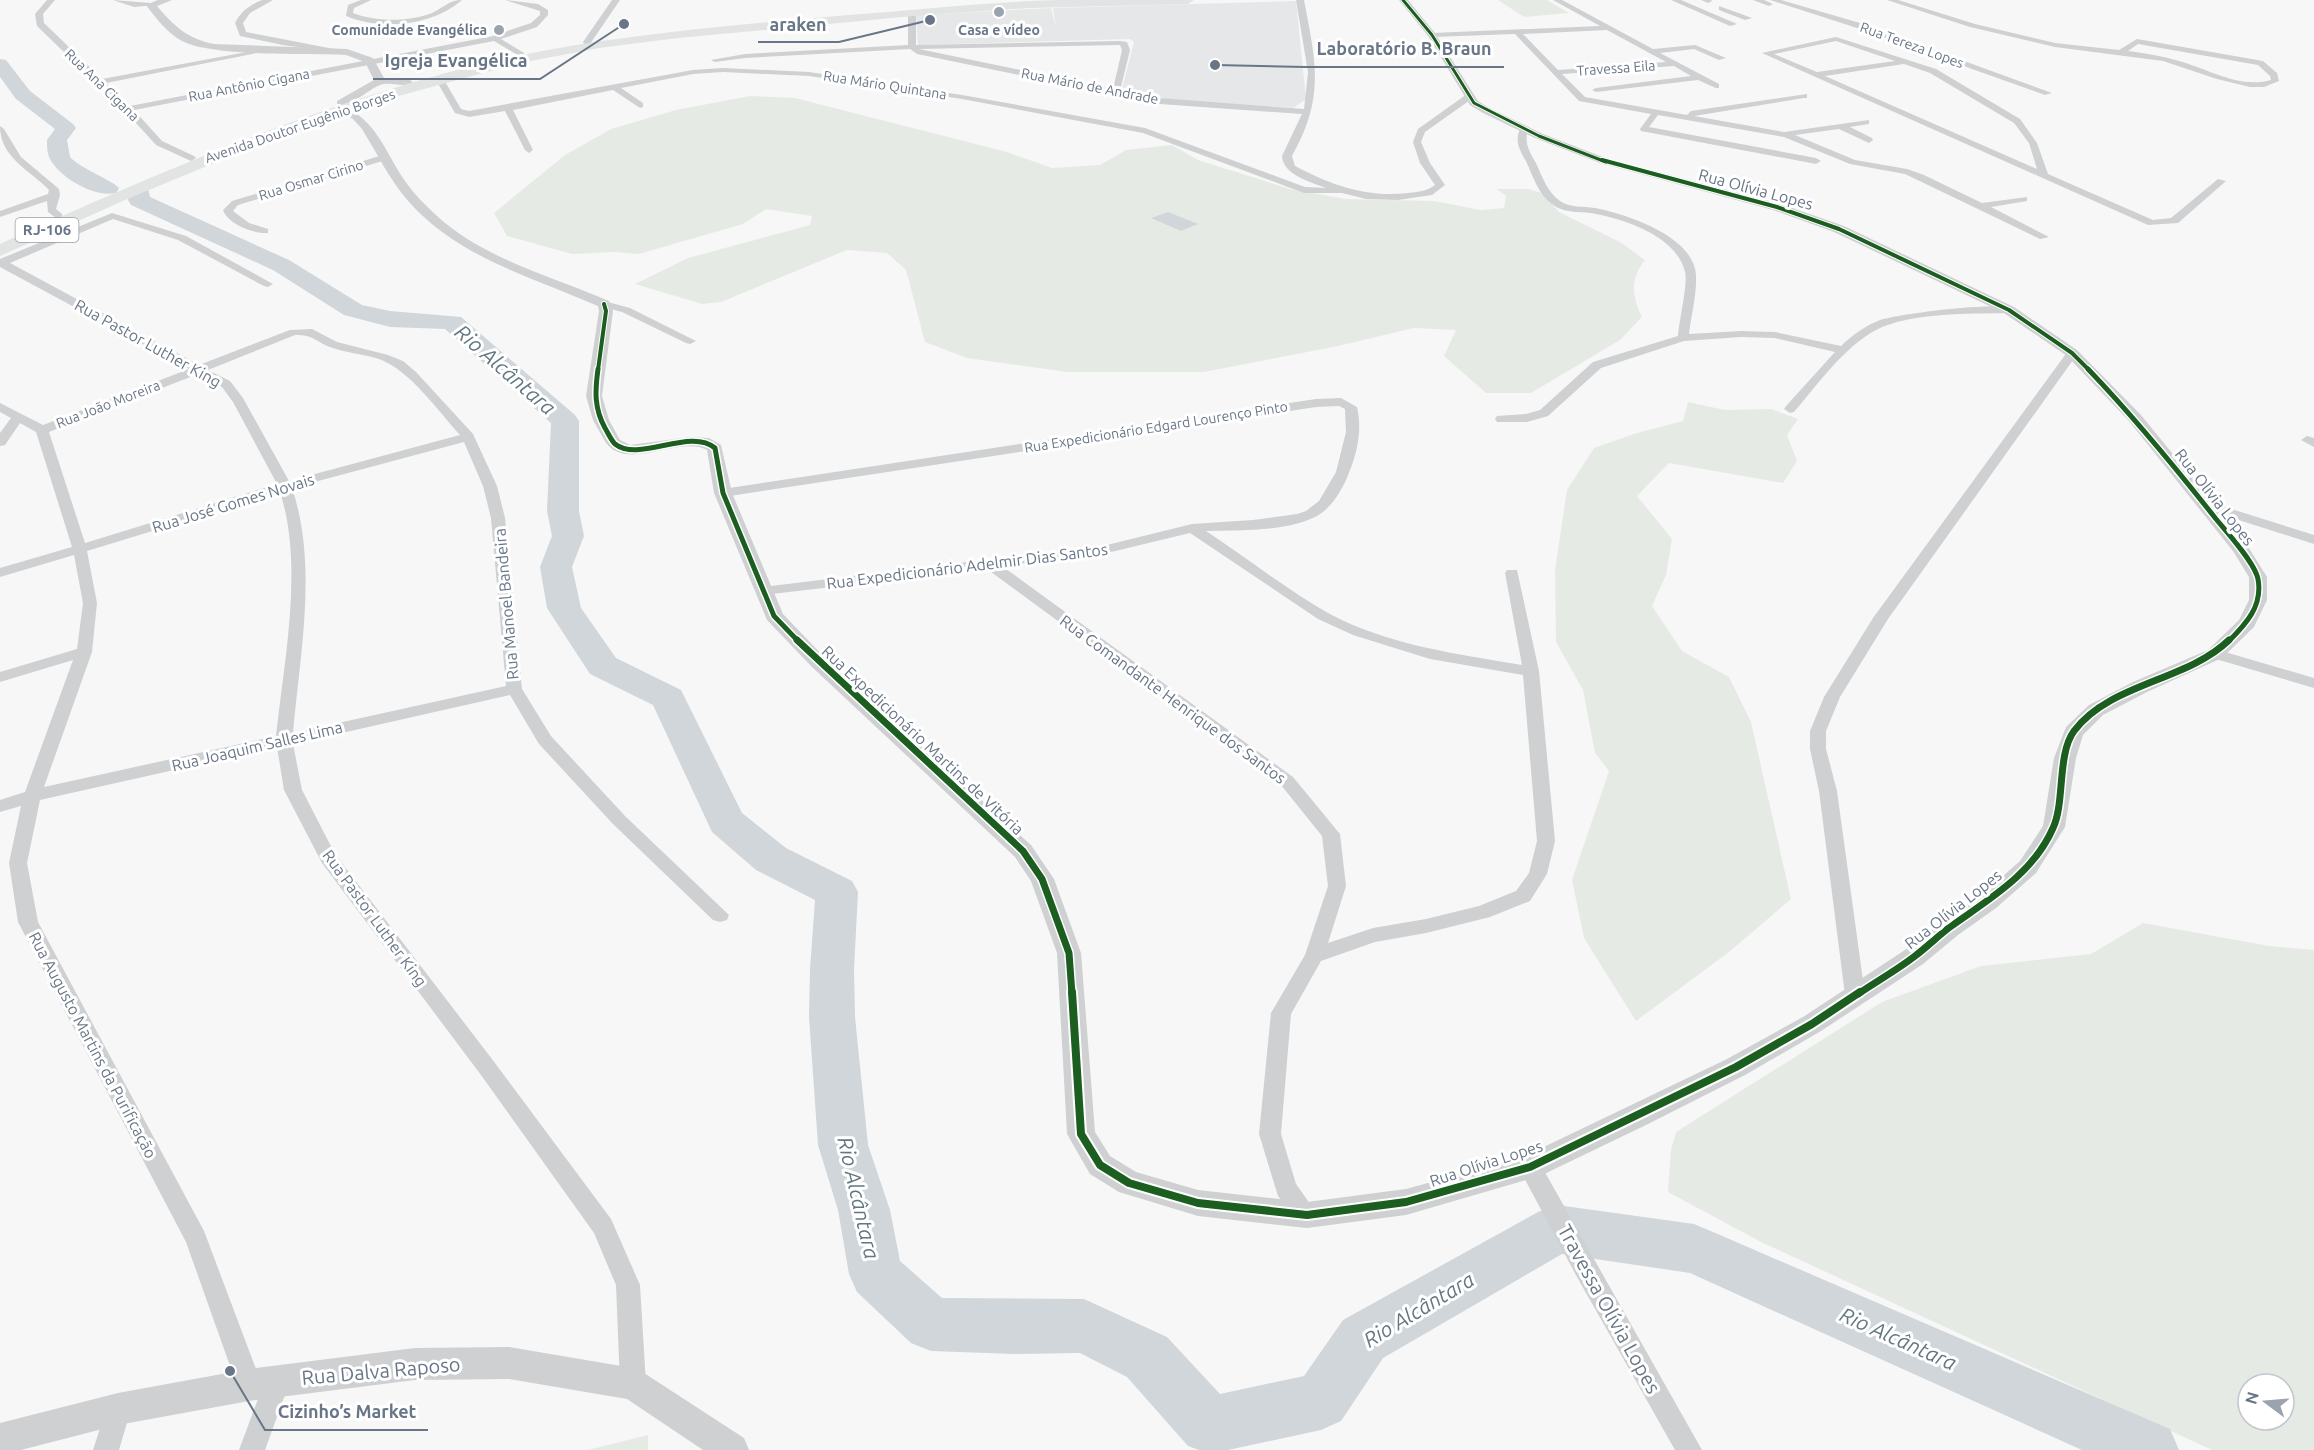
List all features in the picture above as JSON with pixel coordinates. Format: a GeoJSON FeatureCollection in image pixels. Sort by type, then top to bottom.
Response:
{"type":"FeatureCollection","features":[{"type":"Feature","properties":{"kind":"highway","name":"Avenida Doutor Eugênio Borges"},"geometry":{"type":"LineString","coordinates":[[169,171],[190,158],[408,82],[520,55],[587,42],[723,20],[1075,0]]}},
{"type":"Feature","properties":{"kind":"highway","name":"Avenida Doutor Eugênio Borges"},"geometry":{"type":"LineString","coordinates":[[0,260],[88,207],[169,171],[341,106],[517,60],[627,39],[867,12],[1188,0]]}},
{"type":"Feature","properties":{"kind":"highway","name":"Avenida Doutor Eugênio Borges"},"geometry":{"type":"LineString","coordinates":[[0,243],[55,213],[88,207]]}},
{"type":"Feature","properties":{"kind":"street","name":"Rua Ana Cigana"},"geometry":{"type":"LineString","coordinates":[[51,0],[39,14],[40,24],[101,82],[159,143],[190,158]]}},
{"type":"Feature","properties":{"kind":"street"},"geometry":{"type":"LineString","coordinates":[[117,0],[134,5],[151,5],[168,0]]}},
{"type":"Feature","properties":{"kind":"street"},"geometry":{"type":"LineString","coordinates":[[269,0],[246,11],[241,17],[239,23],[243,34],[361,56],[370,62],[380,81]]}},
{"type":"Feature","properties":{"kind":"street"},"geometry":{"type":"LineString","coordinates":[[367,0],[351,7],[349,14],[367,20],[421,18],[445,9],[458,0]]}},
{"type":"Feature","properties":{"kind":"street","name":"Rua Antônio Cigana"},"geometry":{"type":"LineString","coordinates":[[128,109],[495,38],[534,25],[544,15],[544,10],[538,6],[508,0]]}},
{"type":"Feature","properties":{"kind":"street"},"geometry":{"type":"LineString","coordinates":[[587,42],[616,0]]}},
{"type":"Feature","properties":{"kind":"street"},"geometry":{"type":"LineString","coordinates":[[1300,0],[1307,38],[1312,92],[1287,156],[1291,168],[1339,191],[1359,196],[1395,198],[1430,193],[1437,189],[1439,181],[1425,163],[1417,142],[1421,131],[1470,96]]}},
{"type":"Feature","properties":{"kind":"street","name":"Rua Olívia Lopes"},"geometry":{"type":"LineString","coordinates":[[1307,1215],[1406,1202],[1530,1167],[1736,1067],[1812,1024],[1914,957],[1949,928],[1988,902],[2028,867],[2054,827],[2065,758],[2073,732],[2096,710],[2140,687],[2215,654],[2247,622],[2258,600],[2258,577],[2241,549],[2135,418],[2072,353],[2009,310],[1810,217],[1604,161],[1524,129],[1474,103],[1432,35],[1403,0]]}},
{"type":"Feature","properties":{"kind":"street"},"geometry":{"type":"LineString","coordinates":[[1557,0],[1716,86]]}},
{"type":"Feature","properties":{"kind":"street"},"geometry":{"type":"LineString","coordinates":[[1675,0],[1733,24]]}},
{"type":"Feature","properties":{"kind":"street"},"geometry":{"type":"LineString","coordinates":[[1683,4],[1717,0]]}},
{"type":"Feature","properties":{"kind":"street","name":"Rua Tereza Lopes"},"geometry":{"type":"LineString","coordinates":[[1757,0],[1857,25],[2048,93]]}},
{"type":"Feature","properties":{"kind":"street"},"geometry":{"type":"LineString","coordinates":[[1891,0],[1988,30],[2053,44],[2165,59],[2246,84],[2264,84],[2275,81],[2274,75],[2260,63],[2172,46],[2137,41],[2121,52]]}},
{"type":"Feature","properties":{"kind":"street"},"geometry":{"type":"LineString","coordinates":[[1706,1],[1748,18]]}},
{"type":"Feature","properties":{"kind":"street"},"geometry":{"type":"LineString","coordinates":[[151,5],[177,34],[193,44],[214,47],[347,52]]}},
{"type":"Feature","properties":{"kind":"street"},"geometry":{"type":"LineString","coordinates":[[912,12],[912,47]]}},
{"type":"Feature","properties":{"kind":"street"},"geometry":{"type":"LineString","coordinates":[[1432,35],[1607,28]]}},
{"type":"Feature","properties":{"kind":"street"},"geometry":{"type":"LineString","coordinates":[[1517,32],[1582,99],[1786,135],[1853,162],[1922,177],[2044,237]]}},
{"type":"Feature","properties":{"kind":"street"},"geometry":{"type":"LineString","coordinates":[[495,38],[520,55]]}},
{"type":"Feature","properties":{"kind":"street"},"geometry":{"type":"LineString","coordinates":[[2044,175],[2033,143],[2017,121],[1933,71],[1836,39],[1766,53],[2137,218],[2160,224],[2175,221],[2221,181]]}},
{"type":"Feature","properties":{"kind":"street"},"geometry":{"type":"LineString","coordinates":[[715,60],[768,54],[912,47],[1120,43],[1124,44],[1126,51],[1116,92]]}},
{"type":"Feature","properties":{"kind":"street","name":"Rua Mário de Andrade"},"geometry":{"type":"LineString","coordinates":[[912,47],[917,52],[1176,103],[1306,112]]}},
{"type":"Feature","properties":{"kind":"street"},"geometry":{"type":"LineString","coordinates":[[1676,48],[1700,59]]}},
{"type":"Feature","properties":{"kind":"street"},"geometry":{"type":"LineString","coordinates":[[1652,51],[1700,48],[1722,58]]}},
{"type":"Feature","properties":{"kind":"street"},"geometry":{"type":"LineString","coordinates":[[101,82],[273,49]]}},
{"type":"Feature","properties":{"kind":"street"},"geometry":{"type":"LineString","coordinates":[[1814,75],[1942,56]]}},
{"type":"Feature","properties":{"kind":"street","name":"Travessa Eila"},"geometry":{"type":"LineString","coordinates":[[1558,72],[1675,64]]}},
{"type":"Feature","properties":{"kind":"street","name":"Rua Mário Quintana"},"geometry":{"type":"LineString","coordinates":[[440,80],[458,111],[477,113],[693,72],[723,70],[784,72],[846,78],[1145,131],[1304,190],[1339,191]]}},
{"type":"Feature","properties":{"kind":"street"},"geometry":{"type":"LineString","coordinates":[[1596,90],[1699,77]]}},
{"type":"Feature","properties":{"kind":"street"},"geometry":{"type":"LineString","coordinates":[[408,82],[380,81],[341,106],[357,117],[412,198],[454,237],[507,266],[604,304],[626,310],[690,341]]}},
{"type":"Feature","properties":{"kind":"street"},"geometry":{"type":"LineString","coordinates":[[614,87],[640,105]]}},
{"type":"Feature","properties":{"kind":"street"},"geometry":{"type":"LineString","coordinates":[[1679,116],[1804,96]]}},
{"type":"Feature","properties":{"kind":"street"},"geometry":{"type":"LineString","coordinates":[[508,108],[529,150]]}},
{"type":"Feature","properties":{"kind":"street"},"geometry":{"type":"LineString","coordinates":[[1656,112],[1644,129],[1816,160]]}},
{"type":"Feature","properties":{"kind":"street"},"geometry":{"type":"LineString","coordinates":[[1786,135],[1866,122]]}},
{"type":"Feature","properties":{"kind":"street"},"geometry":{"type":"LineString","coordinates":[[1841,126],[1869,140]]}},
{"type":"Feature","properties":{"kind":"street"},"geometry":{"type":"LineString","coordinates":[[0,129],[17,159],[47,182],[55,195],[55,213],[0,206]]}},
{"type":"Feature","properties":{"kind":"street"},"geometry":{"type":"LineString","coordinates":[[1524,129],[1521,144],[1544,189],[1553,201],[1562,206],[1609,214],[1641,224],[1669,242],[1689,266],[1691,274],[1683,338]]}},
{"type":"Feature","properties":{"kind":"street","name":"Rua Osmar Cirino"},"geometry":{"type":"LineString","coordinates":[[264,231],[245,225],[229,214],[228,210],[236,203],[386,157]]}},
{"type":"Feature","properties":{"kind":"street"},"geometry":{"type":"LineString","coordinates":[[0,214],[55,195]]}},
{"type":"Feature","properties":{"kind":"street"},"geometry":{"type":"LineString","coordinates":[[1982,206],[2024,199]]}},
{"type":"Feature","properties":{"kind":"street"},"geometry":{"type":"LineString","coordinates":[[0,260],[112,216],[182,238],[268,284]]}},
{"type":"Feature","properties":{"kind":"street","name":"Rua Pastor Luther King"},"geometry":{"type":"LineString","coordinates":[[0,260],[226,384],[239,401],[285,486],[295,517],[298,591],[284,739],[293,790],[328,858],[488,1069],[603,1226],[628,1285],[633,1384]]}},
{"type":"Feature","properties":{"kind":"street","name":"Rua Expedicionário Martins de Vitória"},"geometry":{"type":"LineString","coordinates":[[604,304],[606,311],[594,396],[601,420],[614,443],[627,450],[690,442],[709,443],[715,448],[723,493],[774,616],[819,663],[1023,851],[1042,879],[1069,953],[1081,1134],[1100,1165],[1129,1183],[1198,1203],[1307,1215]]}},
{"type":"Feature","properties":{"kind":"street"},"geometry":{"type":"LineString","coordinates":[[1790,409],[1843,350],[1874,327],[1923,315],[2009,310]]}},
{"type":"Feature","properties":{"kind":"street","name":"Rua João Moreira"},"geometry":{"type":"LineString","coordinates":[[42,430],[294,332],[308,331],[333,344],[354,350]]}},
{"type":"Feature","properties":{"kind":"street"},"geometry":{"type":"LineString","coordinates":[[1501,419],[1536,416],[1544,413],[1597,365],[1683,338],[1741,334],[1775,335],[1843,350]]}},
{"type":"Feature","properties":{"kind":"street","name":"Rua Manoel Bandeira"},"geometry":{"type":"LineString","coordinates":[[354,350],[384,357],[399,364],[412,375],[468,437],[490,486],[498,518],[514,689],[545,740],[619,820],[720,915]]}},
{"type":"Feature","properties":{"kind":"street"},"geometry":{"type":"LineString","coordinates":[[1856,995],[1828,790],[1818,749],[1818,731],[1832,698],[1881,618],[2072,353]]}},
{"type":"Feature","properties":{"kind":"street","name":"Rua Expedicionário Edgard Lourenço Pinto"},"geometry":{"type":"LineString","coordinates":[[723,493],[1316,403],[1341,402],[1351,407],[1353,433],[1346,466],[1324,503],[1311,513],[1251,524],[1192,528]]}},
{"type":"Feature","properties":{"kind":"street"},"geometry":{"type":"LineString","coordinates":[[0,406],[42,430]]}},
{"type":"Feature","properties":{"kind":"street"},"geometry":{"type":"LineString","coordinates":[[0,442],[19,416]]}},
{"type":"Feature","properties":{"kind":"street","name":"Rua Augusto Martins da Purificação"},"geometry":{"type":"LineString","coordinates":[[42,430],[80,550],[90,603],[84,652],[32,796],[18,863],[28,922],[196,1239],[263,1383]]}},
{"type":"Feature","properties":{"kind":"street","name":"Rua José Gomes Novais"},"geometry":{"type":"LineString","coordinates":[[0,573],[285,486],[468,437]]}},
{"type":"Feature","properties":{"kind":"street"},"geometry":{"type":"LineString","coordinates":[[2206,505],[2314,540]]}},
{"type":"Feature","properties":{"kind":"street"},"geometry":{"type":"LineString","coordinates":[[1192,528],[1323,616],[1358,632],[1430,654],[1531,671]]}},
{"type":"Feature","properties":{"kind":"street","name":"Rua Expedicionário Adelmir Dias Santos"},"geometry":{"type":"LineString","coordinates":[[764,591],[1107,549],[1192,528]]}},
{"type":"Feature","properties":{"kind":"street","name":"Rua Comandante Henrique dos Santos"},"geometry":{"type":"LineString","coordinates":[[990,564],[1287,781],[1331,834],[1337,886],[1314,956],[1281,1013],[1270,1134],[1286,1189],[1307,1215]]}},
{"type":"Feature","properties":{"kind":"street"},"geometry":{"type":"LineString","coordinates":[[1314,956],[1373,935],[1425,926],[1483,912],[1523,896],[1538,874],[1546,841],[1531,671],[1512,573]]}},
{"type":"Feature","properties":{"kind":"street"},"geometry":{"type":"LineString","coordinates":[[0,677],[84,652]]}},
{"type":"Feature","properties":{"kind":"street"},"geometry":{"type":"LineString","coordinates":[[2215,654],[2314,682]]}},
{"type":"Feature","properties":{"kind":"street","name":"Rua Joaquim Salles Lima"},"geometry":{"type":"LineString","coordinates":[[0,806],[32,796],[514,689]]}},
{"type":"Feature","properties":{"kind":"street","name":"Travessa Olívia Lopes"},"geometry":{"type":"LineString","coordinates":[[1530,1167],[1585,1269],[1689,1450]]}},
{"type":"Feature","properties":{"kind":"street","name":"Rua Dalva Raposo"},"geometry":{"type":"LineString","coordinates":[[0,1439],[118,1409],[263,1383],[415,1364],[509,1363],[633,1384],[732,1450]]}},
{"type":"Feature","properties":{"kind":"street"},"geometry":{"type":"LineString","coordinates":[[252,1450],[263,1383]]}},
{"type":"Feature","properties":{"kind":"street"},"geometry":{"type":"LineString","coordinates":[[106,1450],[118,1409]]}},
{"type":"Feature","properties":{"kind":"shaded area"},"geometry":{"type":"Polygon","coordinates":[[[1498,0],[1547,0],[1569,13],[1524,17],[1498,0]]]}},
{"type":"Feature","properties":{"kind":"shaded area"},"geometry":{"type":"Polygon","coordinates":[[[1296,1],[1306,99],[1293,108],[1169,99],[1122,89],[1134,42],[1130,39],[918,45],[916,15],[1051,8],[1056,27],[1053,8],[1296,1]]]}},
{"type":"Feature","properties":{"kind":"shaded area"},"geometry":{"type":"Polygon","coordinates":[[[750,96],[795,98],[1007,152],[1052,168],[1100,165],[1126,150],[1172,145],[1198,160],[1290,189],[1346,199],[1434,201],[1481,210],[1504,208],[1506,196],[1497,189],[1528,189],[1542,193],[1559,212],[1620,242],[1645,260],[1637,274],[1634,288],[1642,317],[1620,340],[1531,393],[1486,393],[1444,356],[1456,330],[1414,328],[1338,346],[1204,372],[1067,372],[967,358],[925,342],[906,270],[887,253],[847,250],[721,302],[702,304],[635,284],[688,258],[810,225],[812,216],[766,209],[743,224],[639,254],[614,252],[572,254],[507,236],[494,213],[565,155],[611,129],[676,110],[750,96]]]}},
{"type":"Feature","properties":{"kind":"shaded area"},"geometry":{"type":"Polygon","coordinates":[[[1168,212],[1198,224],[1181,231],[1151,218],[1168,212]]]}},
{"type":"Feature","properties":{"kind":"shaded area"},"geometry":{"type":"Polygon","coordinates":[[[1688,402],[1725,410],[1771,409],[1798,419],[1787,435],[1797,461],[1783,483],[1669,463],[1637,496],[1672,539],[1666,575],[1652,606],[1682,651],[1729,677],[1751,722],[1791,899],[1729,952],[1636,1021],[1584,938],[1572,880],[1609,771],[1595,753],[1583,690],[1556,642],[1555,570],[1567,490],[1594,448],[1637,433],[1683,421],[1688,402]]]}},
{"type":"Feature","properties":{"kind":"shaded area"},"geometry":{"type":"Polygon","coordinates":[[[2143,923],[2269,946],[2314,950],[2314,1450],[2212,1450],[1761,1242],[1668,1192],[1671,1150],[1676,1132],[1882,1002],[1981,966],[2091,954],[2143,923]]]}},
{"type":"Feature","properties":{"kind":"shaded area"},"geometry":{"type":"Polygon","coordinates":[[[648,1435],[648,1450],[588,1450],[648,1435]]]}},
{"type":"Feature","properties":{"kind":"waterway","name":"Rio Alcântara"},"geometry":{"type":"LineString","coordinates":[[0,64],[23,95],[66,128],[57,140],[61,160],[83,177],[108,188]]}},
{"type":"Feature","properties":{"kind":"waterway","name":"Rio Alcântara"},"geometry":{"type":"LineString","coordinates":[[140,193],[139,200],[281,265],[353,310],[390,319],[452,322],[565,421],[563,511],[568,536],[556,567],[564,608],[603,666],[668,698],[726,822],[771,859],[837,892],[832,969],[832,1017],[843,1145],[864,1210],[876,1274],[931,1324],[1014,1327],[1084,1326],[1147,1357],[1209,1425],[1321,1401],[1363,1339],[1557,1229],[1694,1249],[2149,1450]]}},
{"type":"Feature","properties":{"kind":"cycle path"},"geometry":{"type":"LineString","coordinates":[[604,304],[606,311],[594,396],[601,420],[614,443],[627,450],[690,442],[709,443],[715,448],[723,493],[774,616],[819,663],[1023,851],[1042,879],[1069,953],[1081,1134],[1100,1165],[1129,1183],[1198,1203],[1307,1215],[1406,1202],[1530,1167],[1736,1067],[1812,1024],[1914,957],[1949,928],[1988,902],[2028,867],[2054,827],[2065,758],[2073,732],[2096,710],[2140,687],[2215,654],[2247,623],[2258,600],[2258,577],[2241,549],[2135,418],[2072,353],[2009,310],[1839,229],[1777,207],[1604,161],[1539,136],[1487,111],[1474,103],[1432,35],[1403,0]]}},
{"type":"Feature","properties":{"kind":"place","name":"Casa e vídeo"},"geometry":{"type":"Point","coordinates":[999,12]}},
{"type":"Feature","properties":{"kind":"place","name":"araken"},"geometry":{"type":"Point","coordinates":[930,20]}},
{"type":"Feature","properties":{"kind":"place","name":"Igreja Evangélica"},"geometry":{"type":"Point","coordinates":[624,24]}},
{"type":"Feature","properties":{"kind":"place","name":"Comunidade Evangélica"},"geometry":{"type":"Point","coordinates":[499,30]}},
{"type":"Feature","properties":{"kind":"place","name":"Laboratório B. Braun"},"geometry":{"type":"Point","coordinates":[1215,65]}},
{"type":"Feature","properties":{"kind":"place","name":"Cizinho’s Market"},"geometry":{"type":"Point","coordinates":[230,1371]}}]}
